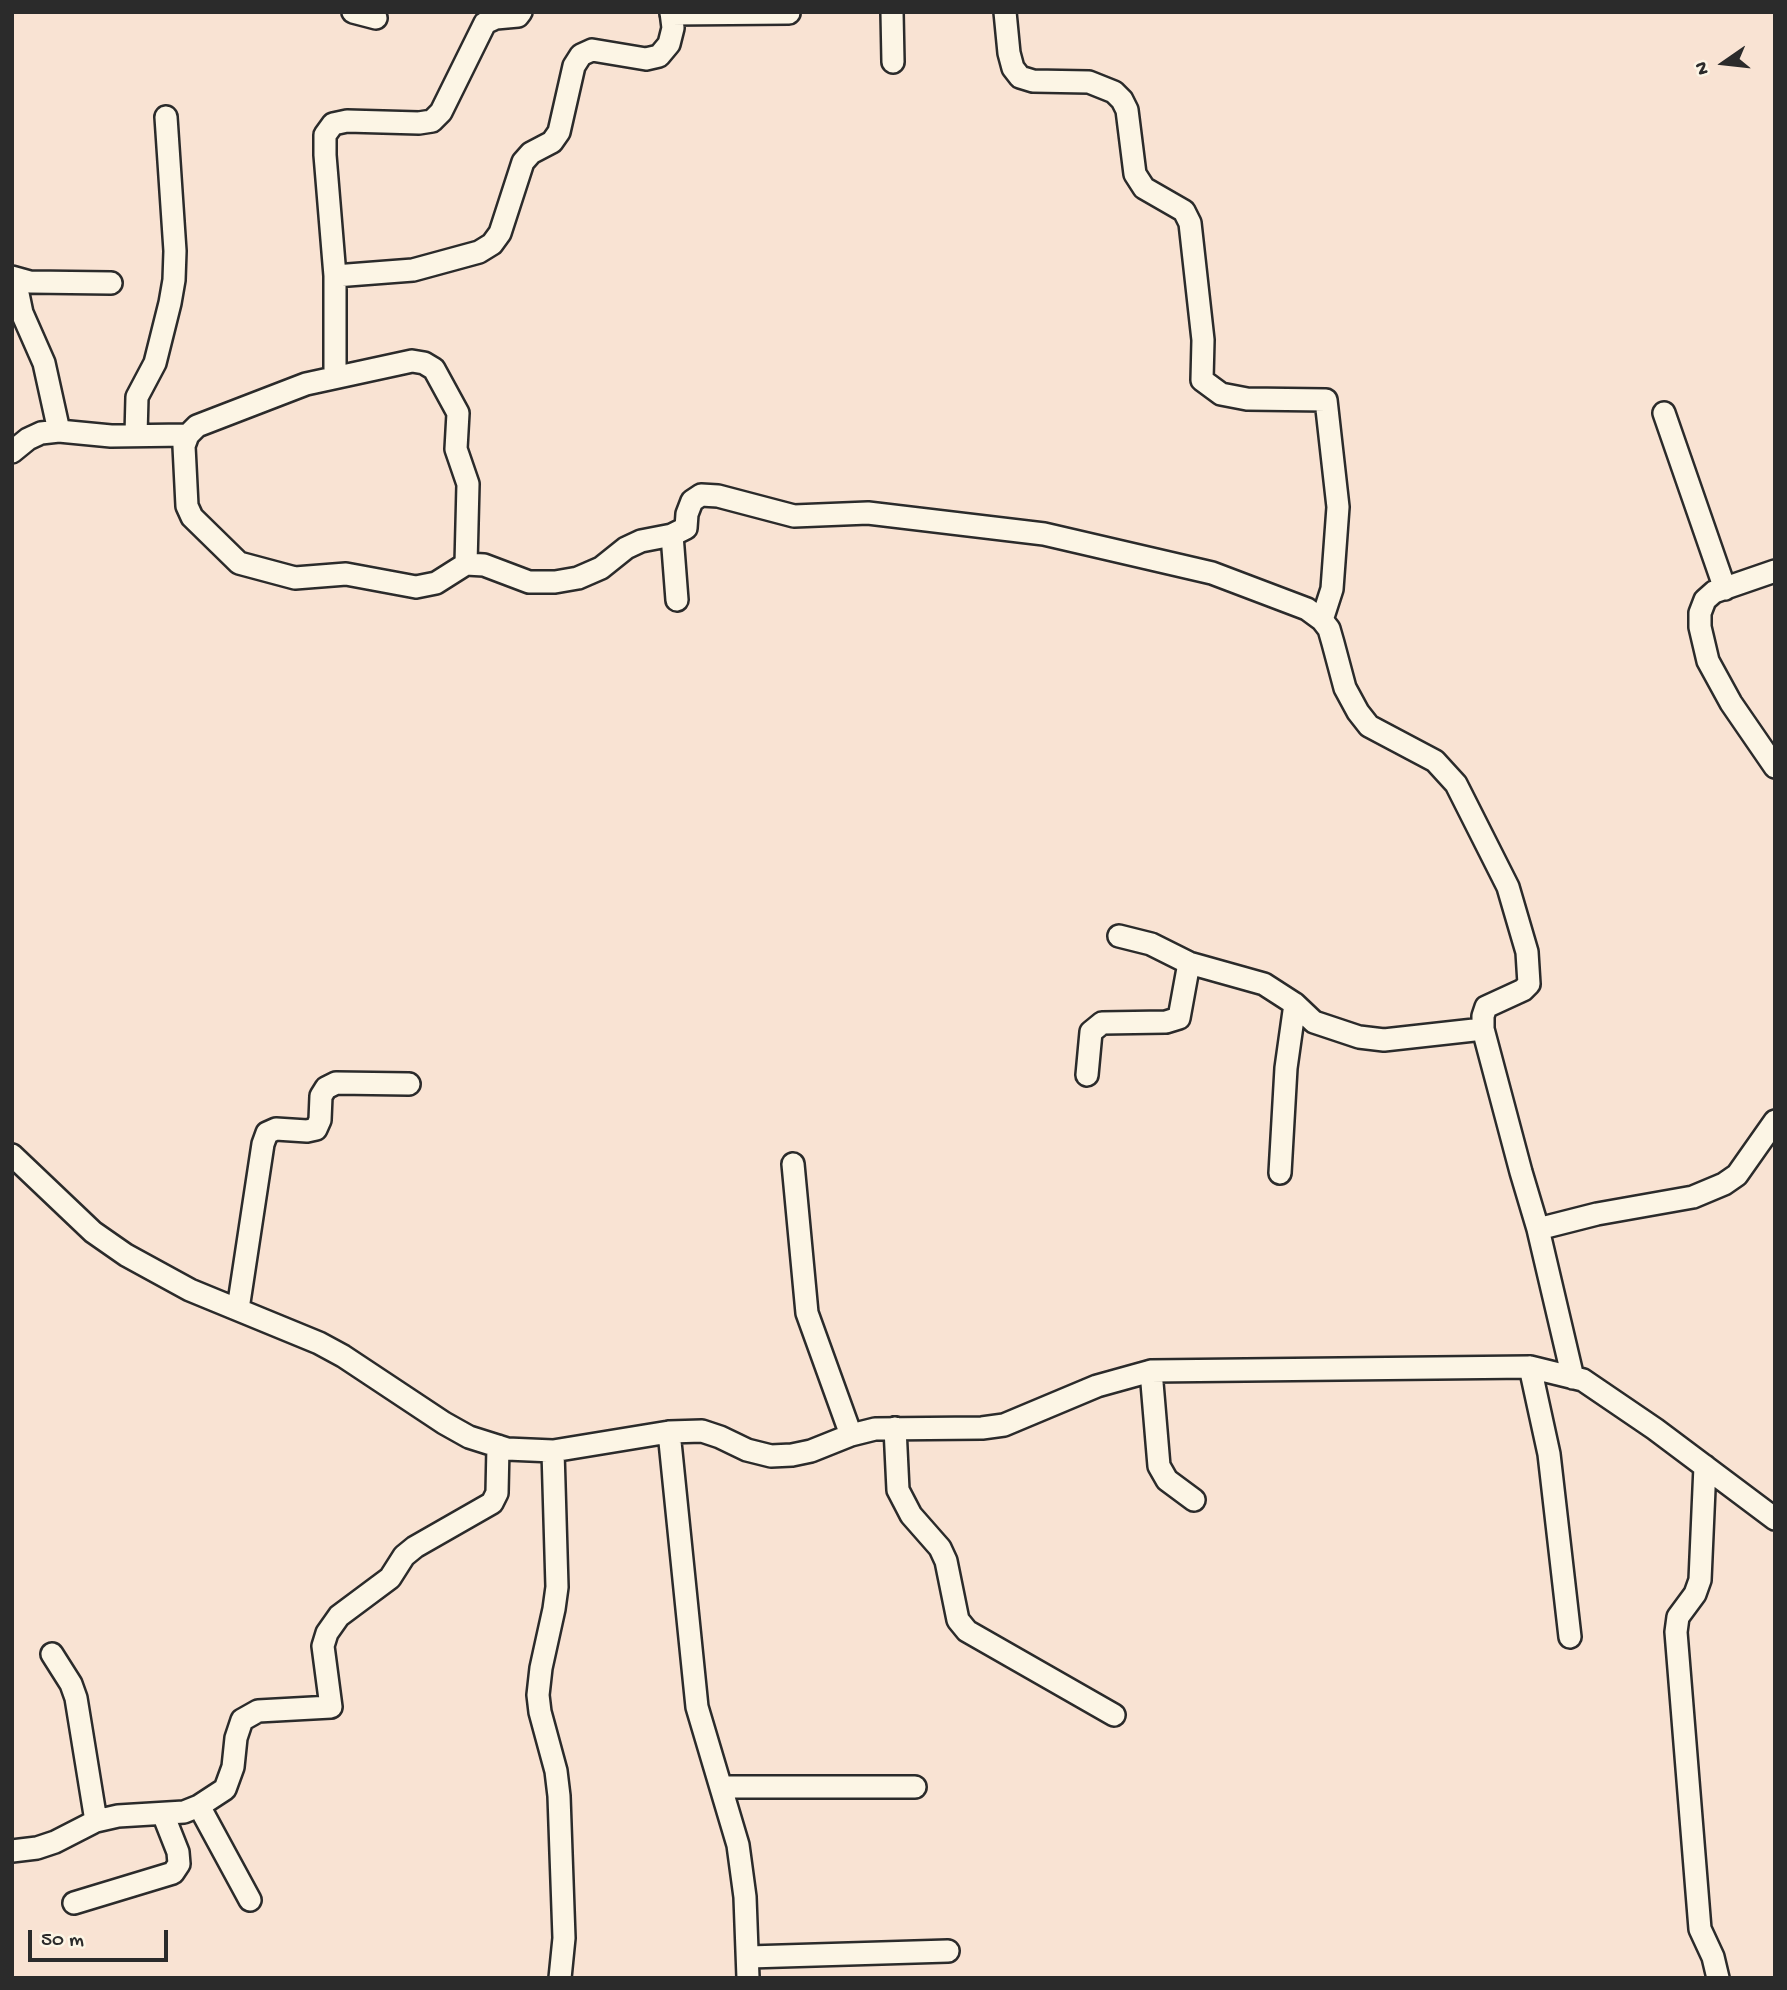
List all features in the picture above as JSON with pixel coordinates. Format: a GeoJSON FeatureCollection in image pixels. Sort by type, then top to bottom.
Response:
{"type":"FeatureCollection","features":[{"type":"Feature","properties":{"kind":"street"},"geometry":{"type":"LineString","coordinates":[[352,12],[376,18]]}},
{"type":"Feature","properties":{"kind":"street"},"geometry":{"type":"LineString","coordinates":[[335,377],[335,276],[324,155],[326,135],[333,124],[347,121],[432,121],[441,112],[485,23],[496,18],[518,16],[521,12]]}},
{"type":"Feature","properties":{"kind":"street"},"geometry":{"type":"LineString","coordinates":[[892,12],[893,62]]}},
{"type":"Feature","properties":{"kind":"street"},"geometry":{"type":"LineString","coordinates":[[1004,12],[1009,52],[1013,68],[1020,77],[1033,81],[1089,82],[1114,92],[1122,100],[1126,110],[1135,174],[1144,188],[1184,211],[1190,223],[1203,340],[1202,380],[1222,394],[1247,398],[1325,400],[1338,507],[1332,589],[1322,620]]}},
{"type":"Feature","properties":{"kind":"street"},"geometry":{"type":"LineString","coordinates":[[335,276],[413,270],[479,252],[492,244],[500,233],[523,162],[531,153],[552,142],[559,132],[574,66],[581,55],[592,50],[646,60],[659,56],[669,44],[673,28],[671,13],[789,13]]}},
{"type":"Feature","properties":{"kind":"street"},"geometry":{"type":"LineString","coordinates":[[136,435],[138,397],[155,363],[174,279],[175,251],[166,117]]}},
{"type":"Feature","properties":{"kind":"street"},"geometry":{"type":"LineString","coordinates":[[60,431],[44,363],[22,313],[14,278],[30,282],[111,283]]}},
{"type":"Feature","properties":{"kind":"street"},"geometry":{"type":"LineString","coordinates":[[466,564],[468,484],[456,449],[458,413],[434,369],[424,363],[412,361],[306,384],[197,426],[188,435],[184,446],[187,506],[192,517],[239,563],[295,578],[346,574],[416,587],[436,583],[466,564],[484,565],[529,582],[555,582],[578,578],[601,568],[626,548],[641,541],[673,535],[686,528],[692,501],[701,495],[718,496],[794,516],[868,513],[1044,534],[1212,573],[1307,609],[1322,620],[1329,629],[1345,688],[1358,712],[1369,726],[1435,761],[1456,784],[1508,887],[1527,951],[1529,984],[1523,990],[1486,1007],[1483,1029],[1538,1229],[1573,1378]]}},
{"type":"Feature","properties":{"kind":"street"},"geometry":{"type":"LineString","coordinates":[[1664,413],[1725,589]]}},
{"type":"Feature","properties":{"kind":"street"},"geometry":{"type":"LineString","coordinates":[[12,452],[28,439],[41,433],[60,431],[111,436],[188,435]]}},
{"type":"Feature","properties":{"kind":"street"},"geometry":{"type":"LineString","coordinates":[[673,535],[677,600]]}},
{"type":"Feature","properties":{"kind":"street"},"geometry":{"type":"LineString","coordinates":[[1775,571],[1714,592],[1705,600],[1700,613],[1700,627],[1708,661],[1731,703],[1768,745],[1775,767]]}},
{"type":"Feature","properties":{"kind":"street"},"geometry":{"type":"LineString","coordinates":[[1119,936],[1151,944],[1189,963],[1264,984],[1295,1004],[1314,1022],[1359,1037],[1384,1040],[1483,1029]]}},
{"type":"Feature","properties":{"kind":"street"},"geometry":{"type":"LineString","coordinates":[[1087,1075],[1091,1032],[1102,1023],[1167,1022],[1179,1018],[1189,963]]}},
{"type":"Feature","properties":{"kind":"street"},"geometry":{"type":"LineString","coordinates":[[1280,1173],[1286,1068],[1295,1004]]}},
{"type":"Feature","properties":{"kind":"street"},"geometry":{"type":"LineString","coordinates":[[238,1309],[263,1144],[267,1133],[276,1129],[316,1129],[320,1120],[321,1096],[326,1088],[336,1083],[409,1084]]}},
{"type":"Feature","properties":{"kind":"street"},"geometry":{"type":"LineString","coordinates":[[1538,1229],[1597,1214],[1693,1197],[1724,1184],[1742,1168],[1775,1121]]}},
{"type":"Feature","properties":{"kind":"street"},"geometry":{"type":"LineString","coordinates":[[12,1155],[93,1232],[126,1255],[190,1290],[319,1343],[444,1423],[469,1437],[498,1446],[553,1451],[670,1432],[702,1432],[747,1450],[771,1456],[811,1451],[851,1435],[875,1429],[982,1429],[1004,1425],[1097,1386],[1151,1371],[1530,1367],[1583,1380],[1655,1429],[1775,1519]]}},
{"type":"Feature","properties":{"kind":"street"},"geometry":{"type":"LineString","coordinates":[[793,1164],[807,1313],[851,1435]]}},
{"type":"Feature","properties":{"kind":"street"},"geometry":{"type":"LineString","coordinates":[[1530,1367],[1549,1454],[1570,1637]]}},
{"type":"Feature","properties":{"kind":"street"},"geometry":{"type":"LineString","coordinates":[[1151,1371],[1159,1466],[1167,1480],[1194,1500]]}},
{"type":"Feature","properties":{"kind":"street"},"geometry":{"type":"LineString","coordinates":[[895,1428],[898,1490],[911,1515],[940,1548],[946,1561],[958,1620],[967,1632],[1114,1715]]}},
{"type":"Feature","properties":{"kind":"street"},"geometry":{"type":"LineString","coordinates":[[670,1432],[696,1707],[738,1845],[746,1896],[748,1967],[948,1951]]}},
{"type":"Feature","properties":{"kind":"street"},"geometry":{"type":"LineString","coordinates":[[12,1850],[37,1848],[55,1842],[96,1821],[118,1816],[184,1812],[199,1806],[225,1789],[233,1767],[236,1738],[242,1720],[258,1711],[331,1707],[323,1646],[327,1633],[339,1616],[390,1578],[404,1556],[415,1547],[492,1503],[497,1493],[498,1446]]}},
{"type":"Feature","properties":{"kind":"street"},"geometry":{"type":"LineString","coordinates":[[553,1451],[557,1587],[538,1695],[556,1771],[559,1796],[564,1938],[560,1978]]}},
{"type":"Feature","properties":{"kind":"street"},"geometry":{"type":"LineString","coordinates":[[1705,1466],[1700,1580],[1695,1594],[1678,1617],[1676,1632],[1699,1929],[1713,1957],[1718,1978]]}},
{"type":"Feature","properties":{"kind":"street"},"geometry":{"type":"LineString","coordinates":[[51,1654],[71,1684],[76,1698],[96,1821]]}},
{"type":"Feature","properties":{"kind":"street"},"geometry":{"type":"LineString","coordinates":[[721,1787],[915,1787]]}},
{"type":"Feature","properties":{"kind":"street"},"geometry":{"type":"LineString","coordinates":[[199,1806],[250,1900]]}},
{"type":"Feature","properties":{"kind":"street"},"geometry":{"type":"LineString","coordinates":[[74,1903],[173,1873],[179,1864],[178,1852],[163,1814]]}}]}
